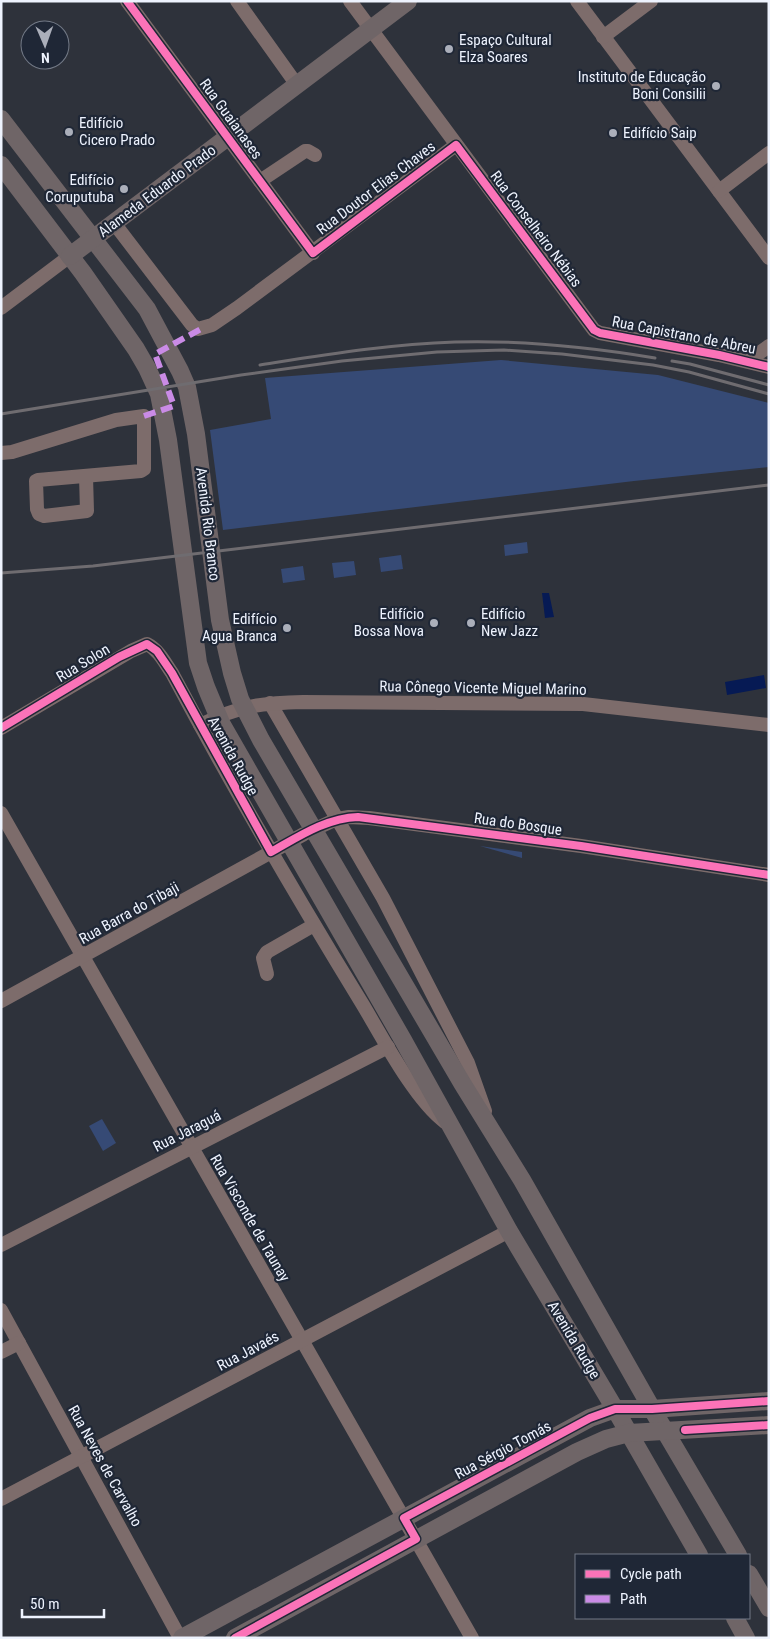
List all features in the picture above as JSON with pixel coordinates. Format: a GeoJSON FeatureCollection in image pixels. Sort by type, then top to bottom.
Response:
{"type":"FeatureCollection","features":[{"type":"Feature","properties":{"kind":"main road","name":"Alameda Eduardo Prado"},"geometry":{"type":"LineString","coordinates":[[70,256],[408,1]]}},
{"type":"Feature","properties":{"kind":"main road","name":"Avenida Rio Branco"},"geometry":{"type":"LineString","coordinates":[[1,119],[147,309],[167,345],[186,387],[196,434],[220,620],[225,648],[240,698],[261,740],[489,1126]]}},
{"type":"Feature","properties":{"kind":"main road","name":"Avenida Rio Branco"},"geometry":{"type":"LineString","coordinates":[[1,165],[82,272],[148,368],[159,394],[168,440],[197,654],[206,687],[221,723],[358,964]]}},
{"type":"Feature","properties":{"kind":"main road","name":"Avenida Rudge"},"geometry":{"type":"LineString","coordinates":[[358,964],[403,1040],[509,1231],[698,1554]]}},
{"type":"Feature","properties":{"kind":"main road"},"geometry":{"type":"LineString","coordinates":[[489,1126],[737,1554]]}},
{"type":"Feature","properties":{"kind":"main road","name":"Rua Sérgio Tomás"},"geometry":{"type":"LineString","coordinates":[[181,1638],[590,1418],[615,1409],[652,1409],[769,1401]]}},
{"type":"Feature","properties":{"kind":"main road"},"geometry":{"type":"LineString","coordinates":[[235,1638],[578,1452],[606,1439],[629,1434],[769,1424]]}},
{"type":"Feature","properties":{"kind":"main road"},"geometry":{"type":"LineString","coordinates":[[750,1576],[769,1608]]}},
{"type":"Feature","properties":{"kind":"main road"},"geometry":{"type":"LineString","coordinates":[[736,1619],[746,1638]]}},
{"type":"Feature","properties":{"kind":"street","name":"Rua Guaianases"},"geometry":{"type":"LineString","coordinates":[[127,1],[313,253]]}},
{"type":"Feature","properties":{"kind":"street"},"geometry":{"type":"LineString","coordinates":[[237,1],[297,85]]}},
{"type":"Feature","properties":{"kind":"street","name":"Rua Conselheiro Nébias"},"geometry":{"type":"LineString","coordinates":[[350,1],[594,330]]}},
{"type":"Feature","properties":{"kind":"street"},"geometry":{"type":"LineString","coordinates":[[577,1],[769,258]]}},
{"type":"Feature","properties":{"kind":"street"},"geometry":{"type":"LineString","coordinates":[[603,37],[652,1]]}},
{"type":"Feature","properties":{"kind":"street","name":"Rua Doutor Elias Chaves"},"geometry":{"type":"LineString","coordinates":[[114,223],[192,325],[198,329],[212,325],[232,312],[456,145]]}},
{"type":"Feature","properties":{"kind":"street"},"geometry":{"type":"LineString","coordinates":[[260,181],[305,151],[315,155]]}},
{"type":"Feature","properties":{"kind":"street"},"geometry":{"type":"LineString","coordinates":[[719,191],[769,154]]}},
{"type":"Feature","properties":{"kind":"street","name":"Alameda Eduardo Prado"},"geometry":{"type":"LineString","coordinates":[[1,308],[70,256]]}},
{"type":"Feature","properties":{"kind":"street","name":"Rua Capistrano de Abreu"},"geometry":{"type":"LineString","coordinates":[[594,330],[600,333],[748,361],[769,367]]}},
{"type":"Feature","properties":{"kind":"street"},"geometry":{"type":"LineString","coordinates":[[748,361],[769,346]]}},
{"type":"Feature","properties":{"kind":"street"},"geometry":{"type":"LineString","coordinates":[[1,453],[12,452],[116,420],[144,416],[144,469],[141,471],[86,476]]}},
{"type":"Feature","properties":{"kind":"street","name":"Rua Solon"},"geometry":{"type":"LineString","coordinates":[[1,728],[119,658],[147,644],[157,651],[172,674]]}},
{"type":"Feature","properties":{"kind":"street","name":"Avenida Rudge"},"geometry":{"type":"LineString","coordinates":[[172,674],[271,852],[388,1047],[426,1102],[439,1118],[449,1125]]}},
{"type":"Feature","properties":{"kind":"street"},"geometry":{"type":"LineString","coordinates":[[270,703],[383,898],[468,1063],[489,1126]]}},
{"type":"Feature","properties":{"kind":"street","name":"Rua Cônego Vicente Miguel Marino"},"geometry":{"type":"LineString","coordinates":[[200,725],[239,708],[270,703],[583,704],[769,725]]}},
{"type":"Feature","properties":{"kind":"street","name":"Rua Visconde de Taunay"},"geometry":{"type":"LineString","coordinates":[[1,813],[472,1638]]}},
{"type":"Feature","properties":{"kind":"street","name":"Rua do Bosque"},"geometry":{"type":"LineString","coordinates":[[271,852],[337,819],[349,817],[581,846],[769,875]]}},
{"type":"Feature","properties":{"kind":"street","name":"Rua Barra do Tibaji"},"geometry":{"type":"LineString","coordinates":[[1,1001],[271,852]]}},
{"type":"Feature","properties":{"kind":"street"},"geometry":{"type":"LineString","coordinates":[[267,974],[263,961],[264,955],[314,925]]}},
{"type":"Feature","properties":{"kind":"street","name":"Rua Jaraguá"},"geometry":{"type":"LineString","coordinates":[[1,1245],[388,1047]]}},
{"type":"Feature","properties":{"kind":"street","name":"Rua Javaés"},"geometry":{"type":"LineString","coordinates":[[1,1499],[509,1231]]}},
{"type":"Feature","properties":{"kind":"street","name":"Rua Neves de Carvalho"},"geometry":{"type":"LineString","coordinates":[[1,1310],[181,1638]]}},
{"type":"Feature","properties":{"kind":"street"},"geometry":{"type":"LineString","coordinates":[[1,1352],[19,1343]]}},
{"type":"Feature","properties":{"kind":"shaded area"},"geometry":{"type":"Polygon","coordinates":[[[501,360],[658,375],[769,403],[769,467],[634,481],[223,530],[210,430],[271,419],[265,378],[501,360]]]}},
{"type":"Feature","properties":{"kind":"shaded area"},"geometry":{"type":"Polygon","coordinates":[[[527,542],[528,553],[505,556],[504,545],[527,542]]]}},
{"type":"Feature","properties":{"kind":"shaded area"},"geometry":{"type":"Polygon","coordinates":[[[401,555],[403,569],[381,572],[379,558],[401,555]]]}},
{"type":"Feature","properties":{"kind":"shaded area"},"geometry":{"type":"Polygon","coordinates":[[[354,561],[356,575],[334,578],[332,563],[354,561]]]}},
{"type":"Feature","properties":{"kind":"shaded area"},"geometry":{"type":"Polygon","coordinates":[[[303,566],[305,580],[283,583],[281,569],[303,566]]]}},
{"type":"Feature","properties":{"kind":"shaded area"},"geometry":{"type":"Polygon","coordinates":[[[542,593],[549,593],[554,617],[545,618],[542,593]]]}},
{"type":"Feature","properties":{"kind":"shaded area"},"geometry":{"type":"Polygon","coordinates":[[[764,675],[766,688],[727,695],[725,682],[764,675]]]}},
{"type":"Feature","properties":{"kind":"shaded area"},"geometry":{"type":"Polygon","coordinates":[[[480,846],[522,852],[522,858],[480,846]]]}},
{"type":"Feature","properties":{"kind":"shaded area"},"geometry":{"type":"Polygon","coordinates":[[[102,1119],[116,1143],[103,1151],[89,1126],[102,1119]]]}},
{"type":"Feature","properties":{"kind":"railway"},"geometry":{"type":"LineString","coordinates":[[260,365],[382,348],[455,342],[555,345],[655,358]]}},
{"type":"Feature","properties":{"kind":"railway"},"geometry":{"type":"LineString","coordinates":[[1,414],[241,375],[342,361],[437,352],[504,350],[562,354],[653,365],[689,372],[769,394]]}},
{"type":"Feature","properties":{"kind":"railway"},"geometry":{"type":"LineString","coordinates":[[672,361],[769,385]]}},
{"type":"Feature","properties":{"kind":"railway"},"geometry":{"type":"LineString","coordinates":[[1,573],[93,566],[769,485]]}},
{"type":"Feature","properties":{"kind":"marked path"},"geometry":{"type":"LineString","coordinates":[[144,416],[174,406],[155,354],[201,329]]}},
{"type":"Feature","properties":{"kind":"cycle path"},"geometry":{"type":"LineString","coordinates":[[127,1],[313,253],[456,145],[594,330],[600,333],[719,355],[769,367]]}},
{"type":"Feature","properties":{"kind":"cycle path"},"geometry":{"type":"LineString","coordinates":[[1,728],[119,657],[147,644],[157,651],[172,673],[271,852],[324,825],[346,818],[358,817],[581,846],[769,875]]}},
{"type":"Feature","properties":{"kind":"cycle path"},"geometry":{"type":"LineString","coordinates":[[235,1638],[416,1539],[404,1518],[590,1418],[615,1409],[652,1409],[769,1401]]}},
{"type":"Feature","properties":{"kind":"cycle path"},"geometry":{"type":"LineString","coordinates":[[685,1430],[769,1425]]}},
{"type":"Feature","properties":{"kind":"place","name":"Espaço Cultural Elza Soares"},"geometry":{"type":"Point","coordinates":[449,49]}},
{"type":"Feature","properties":{"kind":"place","name":"Instituto de Educação Boni Consilii"},"geometry":{"type":"Point","coordinates":[716,86]}},
{"type":"Feature","properties":{"kind":"place","name":"Edifício Cicero Prado"},"geometry":{"type":"Point","coordinates":[69,132]}},
{"type":"Feature","properties":{"kind":"place","name":"Edifício Saip"},"geometry":{"type":"Point","coordinates":[613,133]}},
{"type":"Feature","properties":{"kind":"place","name":"Edifício Coruputuba"},"geometry":{"type":"Point","coordinates":[124,189]}},
{"type":"Feature","properties":{"kind":"place","name":"Edifício Bossa Nova"},"geometry":{"type":"Point","coordinates":[434,623]}},
{"type":"Feature","properties":{"kind":"place","name":"Edifício New Jazz"},"geometry":{"type":"Point","coordinates":[471,623]}},
{"type":"Feature","properties":{"kind":"place","name":"Edifício Agua Branca"},"geometry":{"type":"Point","coordinates":[287,628]}}]}
